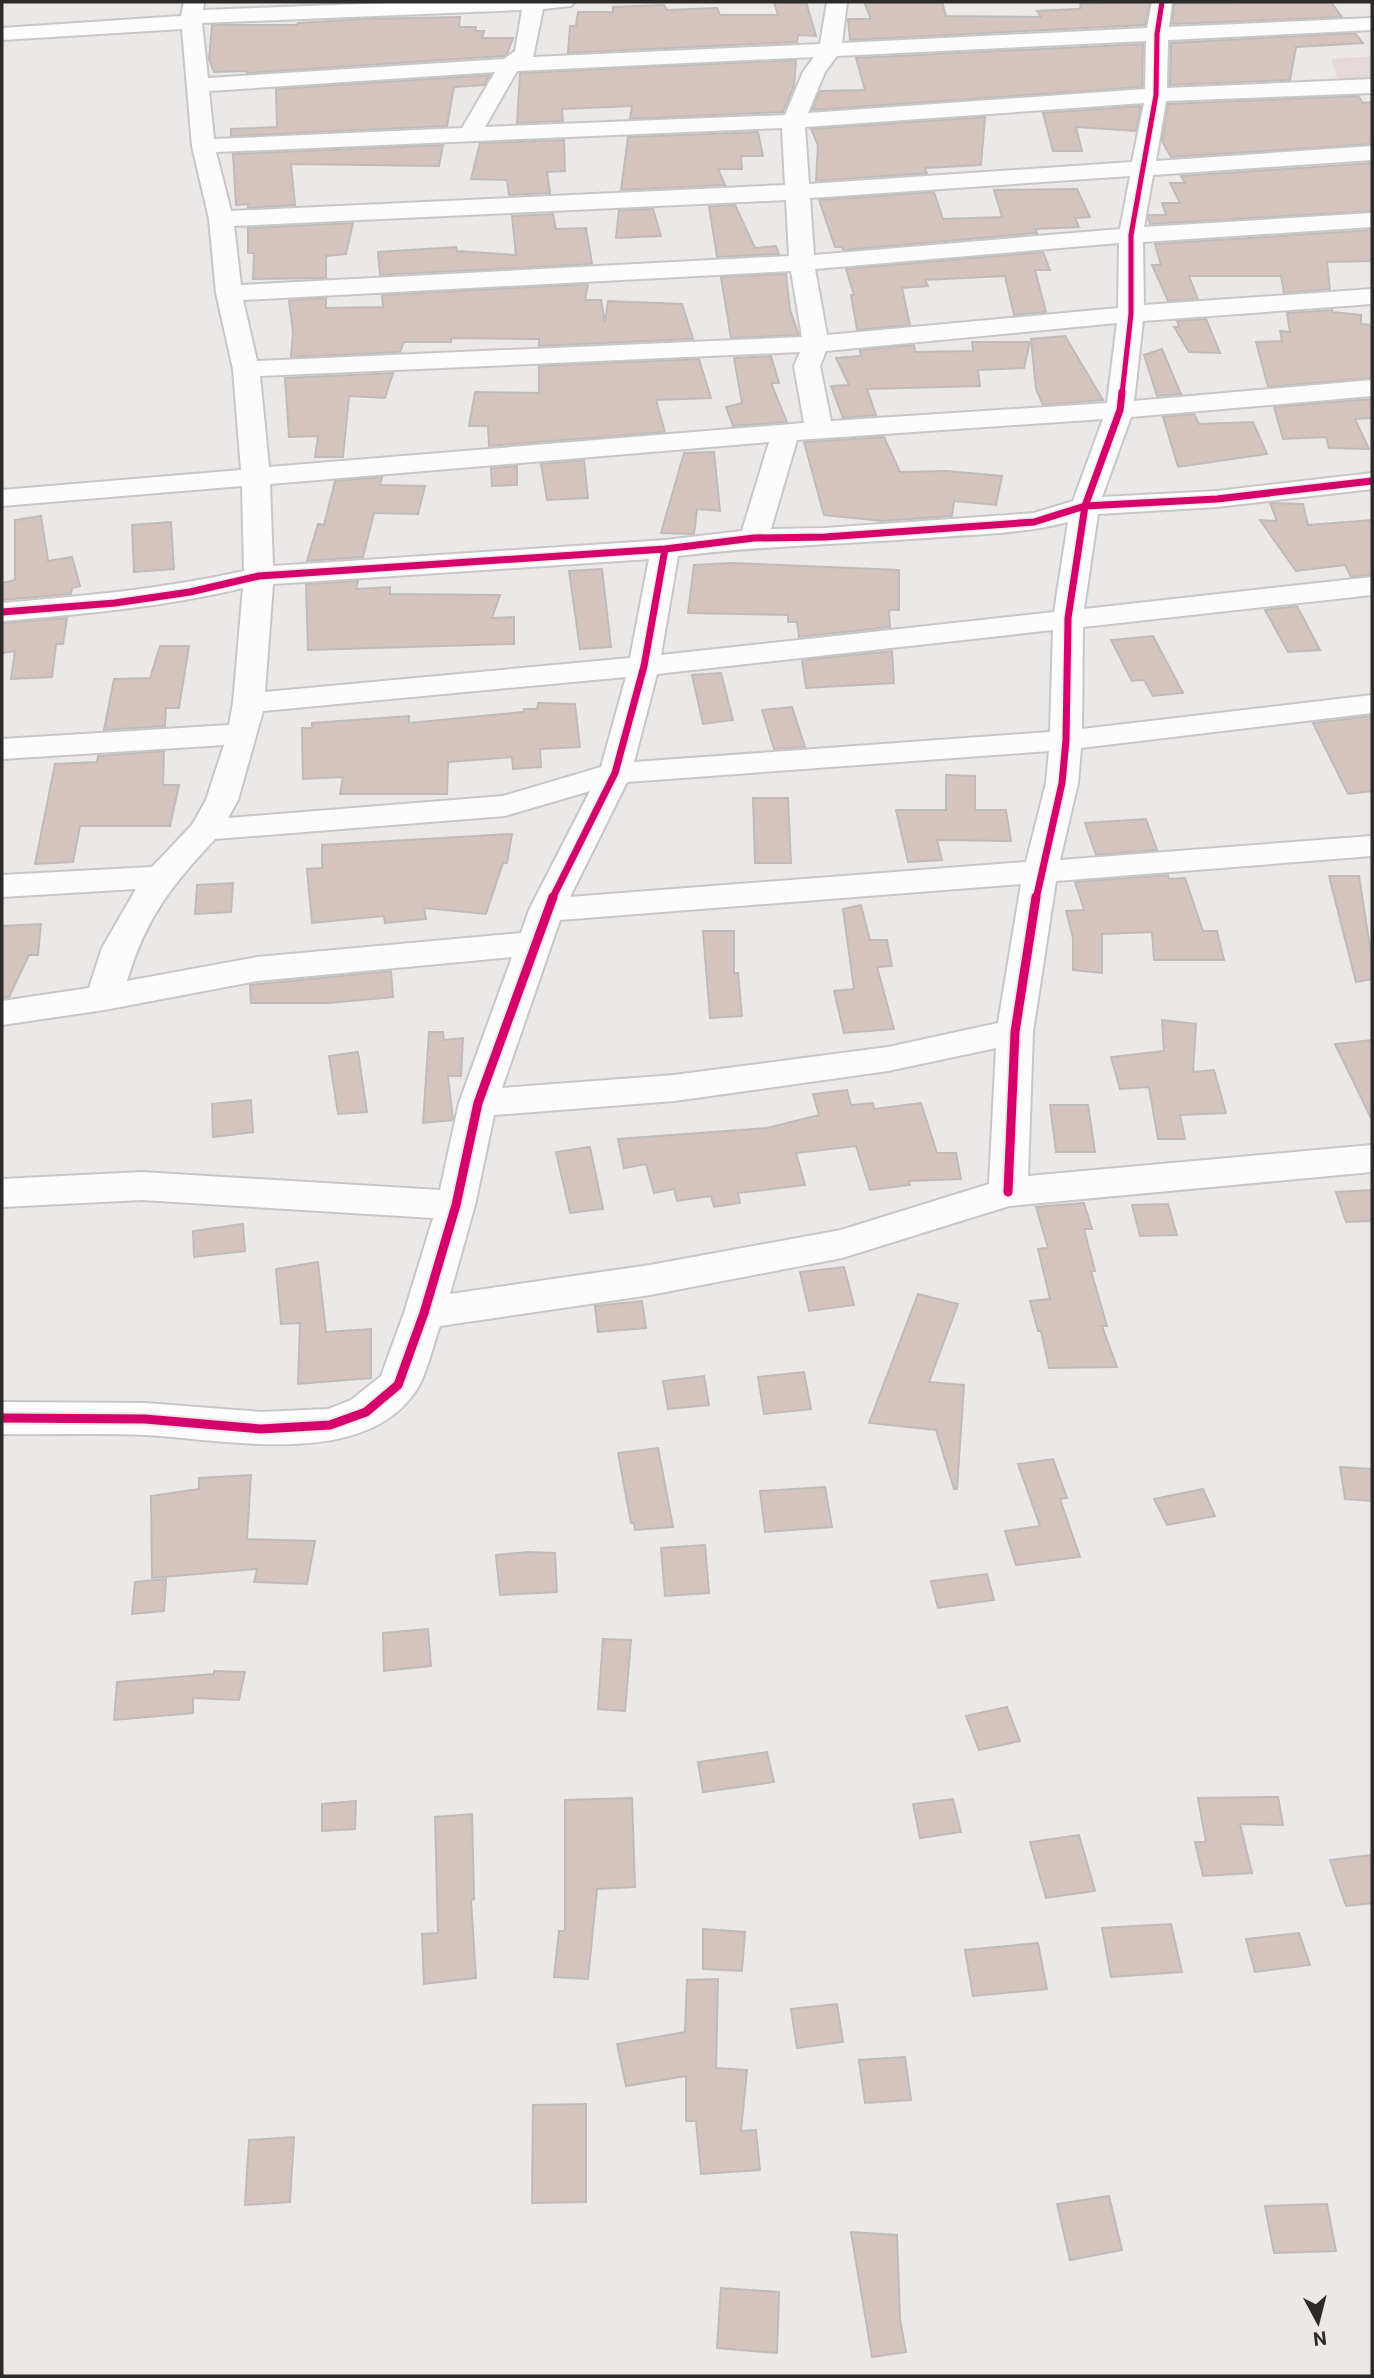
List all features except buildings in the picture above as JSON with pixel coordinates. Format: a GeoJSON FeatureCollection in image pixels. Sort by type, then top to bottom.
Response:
{"type":"FeatureCollection","features":[{"type":"Feature","properties":{"kind":"street"},"geometry":{"type":"LineString","coordinates":[[470,134],[510,65],[525,54],[536,2]]}},
{"type":"Feature","properties":{"kind":"street"},"geometry":{"type":"LineString","coordinates":[[2,34],[192,14],[564,2]]}},
{"type":"Feature","properties":{"kind":"street"},"geometry":{"type":"LineString","coordinates":[[819,430],[807,366],[816,344],[802,263],[793,121],[814,72],[831,50],[837,2]]}},
{"type":"Feature","properties":{"kind":"street"},"geometry":{"type":"LineString","coordinates":[[1007,1192],[1015,1032],[1040,872],[1062,783],[1066,740],[1068,618],[1085,506],[1120,410],[1131,314],[1131,235],[1141,167],[1156,95],[1157,34],[1162,2]]}},
{"type":"Feature","properties":{"kind":"street"},"geometry":{"type":"LineString","coordinates":[[104,998],[119,948],[135,917],[162,877],[205,830],[222,800],[243,734],[249,703],[259,576],[246,369],[229,293],[221,219],[203,146],[192,14]]}},
{"type":"Feature","properties":{"kind":"street"},"geometry":{"type":"LineString","coordinates":[[197,85],[510,65],[1372,24]]}},
{"type":"Feature","properties":{"kind":"street"},"geometry":{"type":"LineString","coordinates":[[203,146],[793,121],[1156,95],[1372,86]]}},
{"type":"Feature","properties":{"kind":"street"},"geometry":{"type":"LineString","coordinates":[[221,219],[796,192],[1372,153]]}},
{"type":"Feature","properties":{"kind":"street"},"geometry":{"type":"LineString","coordinates":[[229,293],[802,263],[1131,235],[1372,220]]}},
{"type":"Feature","properties":{"kind":"street"},"geometry":{"type":"LineString","coordinates":[[246,369],[816,344],[1131,314],[1372,297]]}},
{"type":"Feature","properties":{"kind":"street"},"geometry":{"type":"LineString","coordinates":[[2,498],[819,430],[1120,410],[1372,388]]}},
{"type":"Feature","properties":{"kind":"street"},"geometry":{"type":"LineString","coordinates":[[754,538],[785,433]]}},
{"type":"Feature","properties":{"kind":"street"},"geometry":{"type":"LineString","coordinates":[[2,612],[140,600],[259,576],[665,549],[754,538],[825,537],[1034,522],[1085,506],[1217,499],[1372,481]]}},
{"type":"Feature","properties":{"kind":"street"},"geometry":{"type":"LineString","coordinates":[[2,1418],[145,1419],[261,1429],[330,1425],[366,1412],[398,1385],[424,1313],[456,1205],[478,1103],[546,910],[615,774],[643,666],[665,549]]}},
{"type":"Feature","properties":{"kind":"street"},"geometry":{"type":"LineString","coordinates":[[249,703],[643,666],[1372,586]]}},
{"type":"Feature","properties":{"kind":"street"},"geometry":{"type":"LineString","coordinates":[[205,830],[505,806],[615,774],[1066,740],[1372,705]]}},
{"type":"Feature","properties":{"kind":"street"},"geometry":{"type":"LineString","coordinates":[[2,749],[243,734]]}},
{"type":"Feature","properties":{"kind":"street"},"geometry":{"type":"LineString","coordinates":[[546,910],[1372,846]]}},
{"type":"Feature","properties":{"kind":"street"},"geometry":{"type":"LineString","coordinates":[[2,886],[162,877]]}},
{"type":"Feature","properties":{"kind":"street"},"geometry":{"type":"LineString","coordinates":[[2,1013],[104,998],[257,969],[536,943]]}},
{"type":"Feature","properties":{"kind":"street"},"geometry":{"type":"LineString","coordinates":[[478,1103],[674,1088],[888,1059],[1015,1032]]}},
{"type":"Feature","properties":{"kind":"street"},"geometry":{"type":"LineString","coordinates":[[424,1313],[650,1280],[842,1244],[1007,1192],[1372,1159]]}},
{"type":"Feature","properties":{"kind":"street"},"geometry":{"type":"LineString","coordinates":[[2,1193],[142,1186],[456,1205]]}},
{"type":"Feature","properties":{"kind":"shaded area"},"geometry":{"type":"Polygon","coordinates":[[[1372,56],[1372,80],[1339,83],[1331,59],[1372,56]]]}},
{"type":"Feature","properties":{"kind":"cycle path"},"geometry":{"type":"LineString","coordinates":[[1008,1192],[1015,1032],[1040,872],[1062,783],[1066,740],[1068,618],[1085,506],[1120,410],[1131,314],[1131,235],[1156,95],[1157,34],[1162,2]]}},
{"type":"Feature","properties":{"kind":"cycle path"},"geometry":{"type":"LineString","coordinates":[[2,612],[115,603],[190,592],[259,576],[665,549],[754,538],[825,537],[1034,522],[1085,506],[1217,499],[1372,481]]}},
{"type":"Feature","properties":{"kind":"cycle path"},"geometry":{"type":"LineString","coordinates":[[2,1418],[145,1419],[261,1429],[330,1425],[366,1412],[398,1385],[424,1313],[456,1205],[478,1103],[546,910],[615,773],[644,666],[665,549]]}}]}
